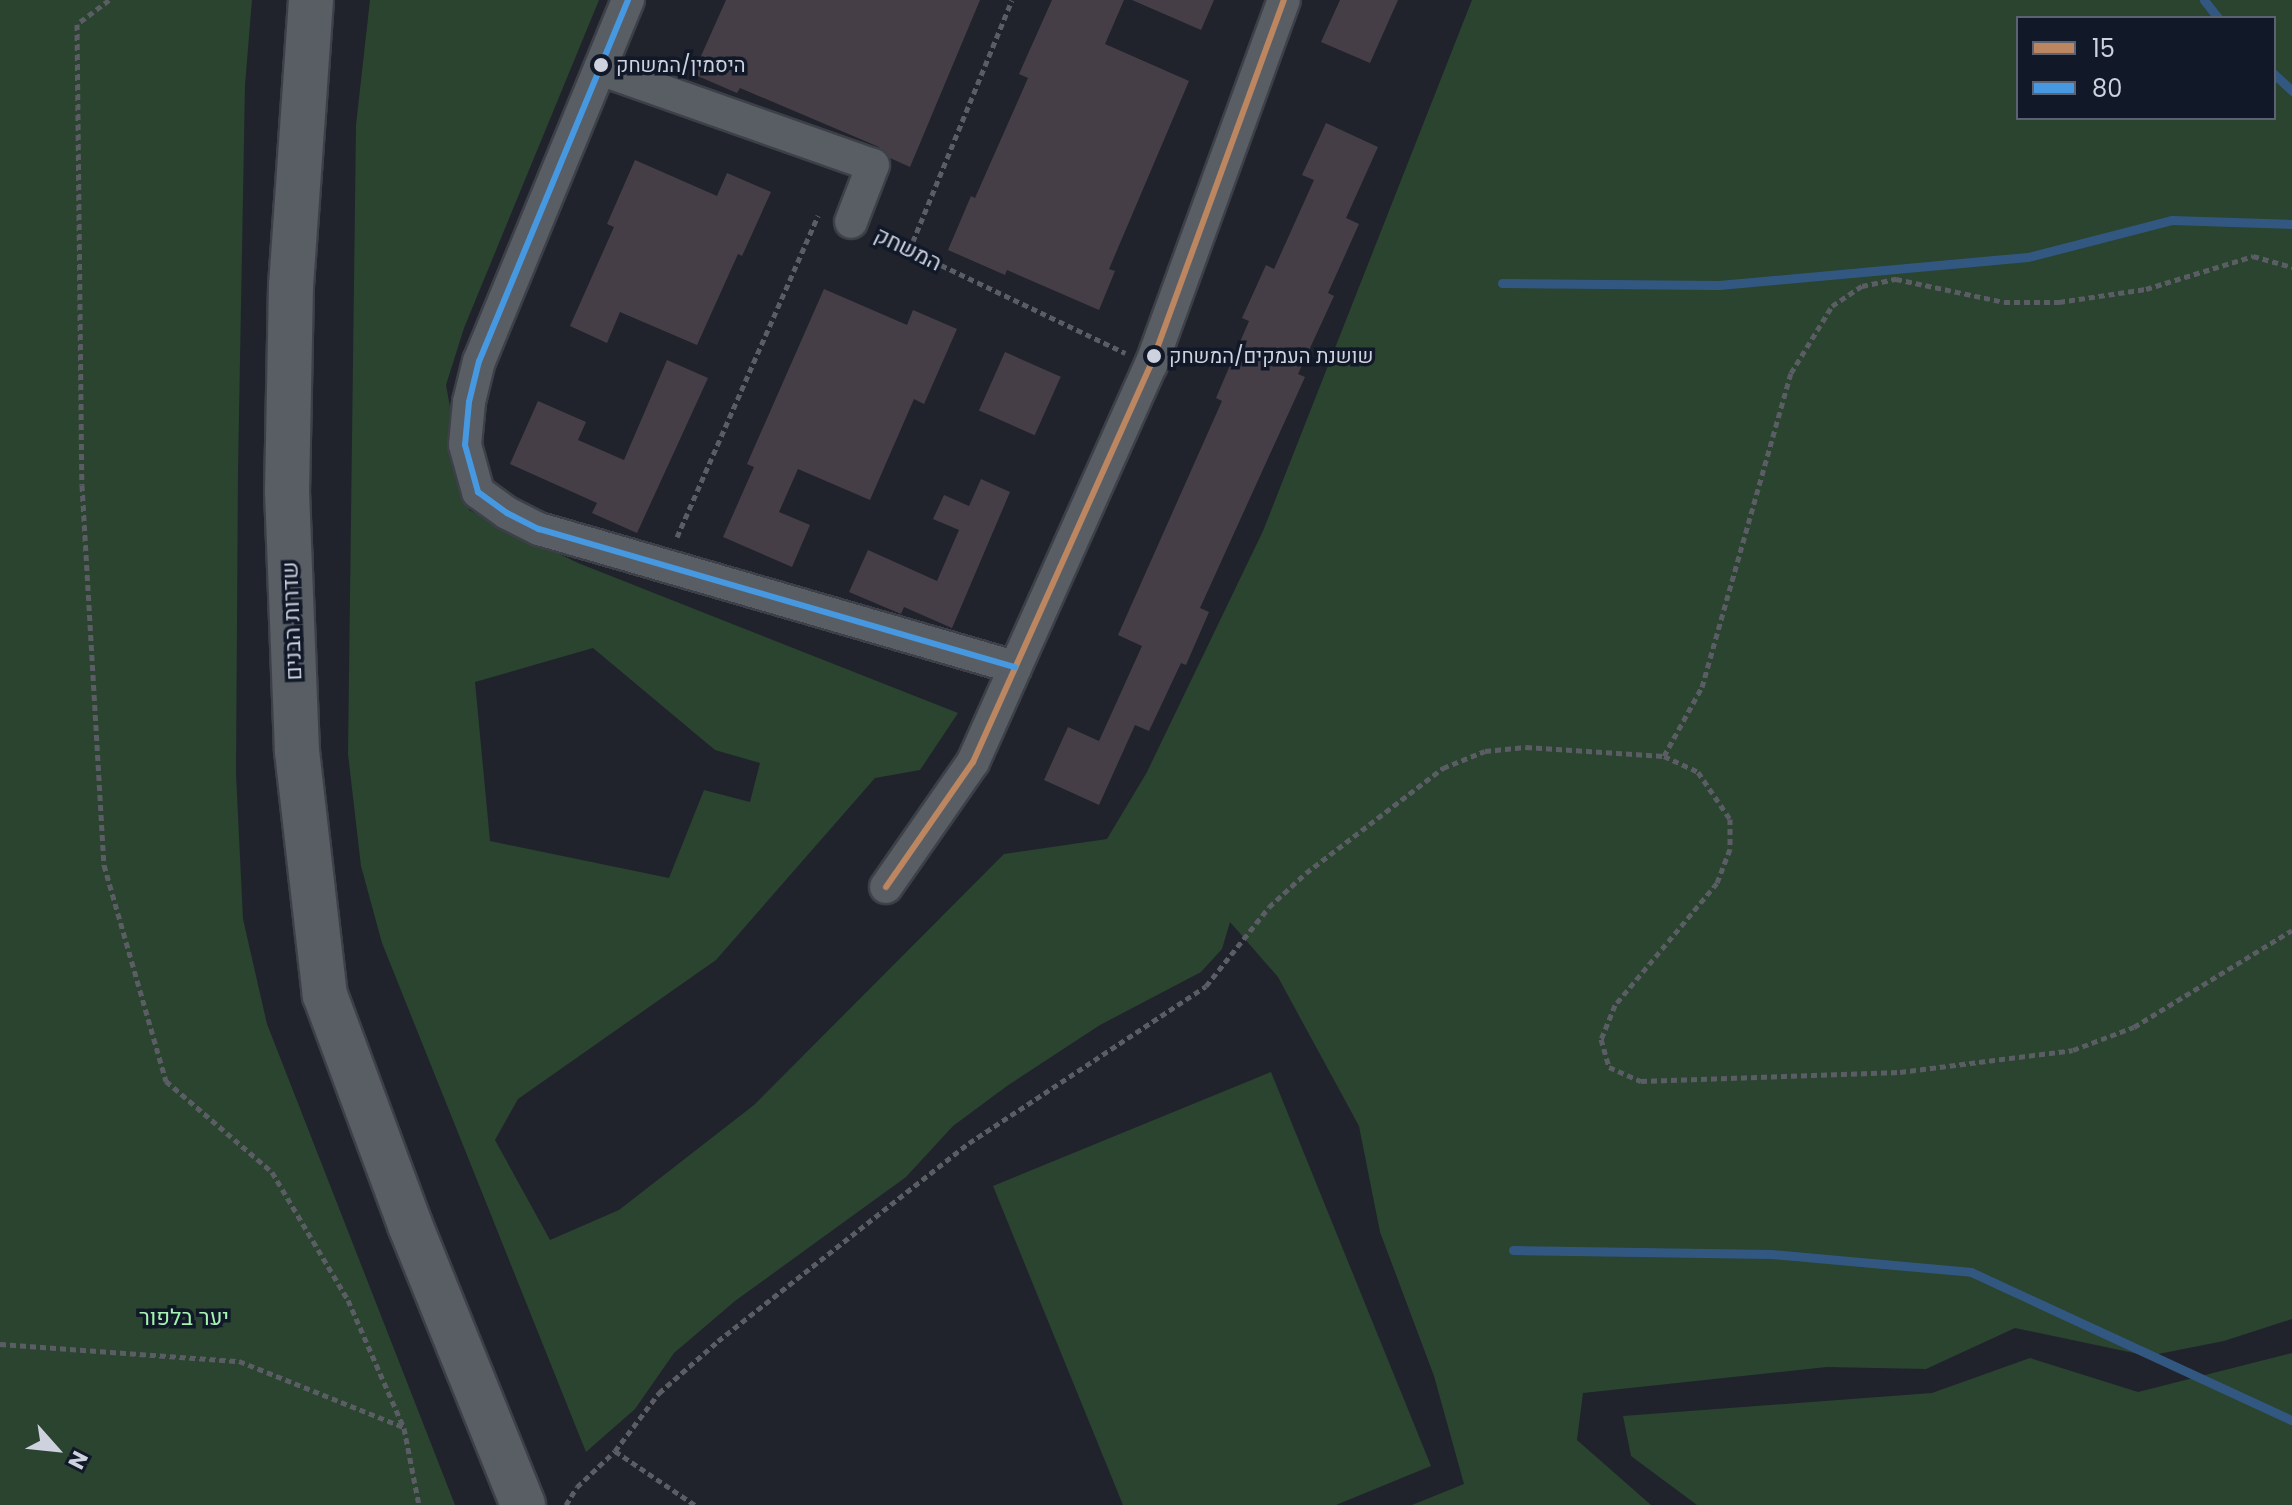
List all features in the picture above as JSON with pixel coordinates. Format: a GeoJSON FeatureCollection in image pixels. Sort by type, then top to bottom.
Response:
{"type":"FeatureCollection","features":[{"type":"Feature","properties":{"kind":"main road","name":"שדרות הבנים"},"geometry":{"type":"LineString","coordinates":[[311,0],[290,333],[287,491],[297,751],[325,995],[410,1225],[523,1505]]}},
{"type":"Feature","properties":{"kind":"street"},"geometry":{"type":"LineString","coordinates":[[628,0],[479,361],[469,402],[465,445],[478,492],[507,513],[539,529],[1015,667]]}},
{"type":"Feature","properties":{"kind":"street"},"geometry":{"type":"LineString","coordinates":[[886,887],[973,762],[1151,365],[1284,0]]}},
{"type":"Feature","properties":{"kind":"street","name":"המשחק"},"geometry":{"type":"LineString","coordinates":[[600,69],[873,165],[851,222]]}},
{"type":"Feature","properties":{"kind":"path"},"geometry":{"type":"LineString","coordinates":[[109,0],[77,24],[82,485],[104,865],[166,1081],[272,1172],[348,1300],[404,1428],[419,1505]]}},
{"type":"Feature","properties":{"kind":"path"},"geometry":{"type":"LineString","coordinates":[[909,251],[1012,0]]}},
{"type":"Feature","properties":{"kind":"path"},"geometry":{"type":"LineString","coordinates":[[665,566],[822,209],[851,222]]}},
{"type":"Feature","properties":{"kind":"path","name":"המשחק"},"geometry":{"type":"LineString","coordinates":[[851,222],[1151,365]]}},
{"type":"Feature","properties":{"kind":"path"},"geometry":{"type":"LineString","coordinates":[[1664,756],[1702,687],[1791,373],[1832,306],[1862,286],[1896,279],[2004,302],[2059,302],[2146,289],[2253,256],[2292,267]]}},
{"type":"Feature","properties":{"kind":"path"},"geometry":{"type":"LineString","coordinates":[[566,1505],[577,1487],[615,1451],[659,1393],[718,1341],[969,1143],[1206,986],[1269,907],[1306,873],[1443,768],[1485,751],[1526,747],[1664,756],[1698,772],[1730,819],[1730,849],[1717,883],[1615,1005],[1601,1039],[1609,1067],[1641,1081],[1900,1072],[2073,1050],[2134,1027],[2292,930]]}},
{"type":"Feature","properties":{"kind":"path"},"geometry":{"type":"LineString","coordinates":[[0,1344],[239,1361],[404,1428]]}},
{"type":"Feature","properties":{"kind":"path"},"geometry":{"type":"LineString","coordinates":[[615,1451],[695,1505]]}},
{"type":"Feature","properties":{"kind":"green space","name":"יער בלפור"},"geometry":{"type":"Polygon","coordinates":[[[0,0],[252,0],[245,85],[238,471],[236,774],[243,919],[267,1024],[455,1505],[0,1505],[0,0]]]}},
{"type":"Feature","properties":{"kind":"green space"},"geometry":{"type":"Polygon","coordinates":[[[370,0],[599,0],[464,328],[446,385],[469,510],[578,563],[958,713],[920,770],[875,778],[716,960],[518,1099],[495,1140],[550,1240],[619,1210],[754,1105],[1004,854],[1107,839],[1147,772],[1263,531],[1472,0],[2292,0],[2292,1319],[2224,1341],[2148,1356],[2015,1328],[1926,1369],[1827,1367],[1583,1393],[1577,1440],[1651,1505],[1412,1505],[1464,1484],[1434,1376],[1380,1232],[1359,1126],[1278,977],[1230,922],[1222,949],[1201,972],[1100,1025],[1007,1086],[953,1126],[906,1177],[735,1301],[674,1353],[635,1409],[586,1452],[382,943],[361,866],[348,754],[356,125],[370,0]],[[593,648],[475,682],[490,841],[669,878],[704,790],[750,802],[760,763],[715,750],[593,648]]]}},
{"type":"Feature","properties":{"kind":"green space"},"geometry":{"type":"Polygon","coordinates":[[[1271,1072],[1431,1466],[1336,1505],[1123,1505],[993,1186],[1271,1072]]]}},
{"type":"Feature","properties":{"kind":"green space"},"geometry":{"type":"Polygon","coordinates":[[[2292,1353],[2292,1505],[1697,1505],[1631,1456],[1623,1416],[1932,1393],[2030,1358],[2138,1392],[2292,1353]]]}},
{"type":"Feature","properties":{"kind":"building"},"geometry":{"type":"Polygon","coordinates":[[[726,0],[980,0],[910,167],[890,158],[879,147],[740,88],[737,93],[693,74],[726,0]]]}},
{"type":"Feature","properties":{"kind":"building"},"geometry":{"type":"Polygon","coordinates":[[[1052,0],[1124,0],[1105,44],[1189,81],[1109,269],[1115,271],[1099,310],[1007,270],[1005,275],[948,250],[971,196],[975,198],[1028,78],[1019,74],[1052,0]]]}},
{"type":"Feature","properties":{"kind":"building"},"geometry":{"type":"Polygon","coordinates":[[[1132,0],[1214,0],[1201,30],[1132,0]]]}},
{"type":"Feature","properties":{"kind":"building"},"geometry":{"type":"Polygon","coordinates":[[[1340,0],[1398,0],[1370,63],[1321,42],[1340,0]]]}},
{"type":"Feature","properties":{"kind":"building"},"geometry":{"type":"Polygon","coordinates":[[[1326,123],[1378,147],[1346,218],[1359,224],[1328,293],[1334,296],[1298,374],[1305,377],[1200,608],[1209,612],[1186,665],[1181,663],[1149,731],[1135,725],[1099,805],[1044,780],[1068,727],[1099,741],[1142,646],[1118,635],[1222,401],[1216,398],[1249,321],[1242,318],[1266,265],[1274,269],[1314,180],[1302,175],[1326,123]]]}},
{"type":"Feature","properties":{"kind":"building"},"geometry":{"type":"Polygon","coordinates":[[[635,160],[717,196],[727,173],[771,192],[742,256],[738,254],[697,345],[620,312],[607,343],[570,326],[614,227],[607,224],[635,160]]]}},
{"type":"Feature","properties":{"kind":"building"},"geometry":{"type":"Polygon","coordinates":[[[824,289],[907,325],[913,310],[957,329],[924,404],[914,399],[870,500],[798,469],[779,512],[810,525],[792,567],[723,537],[754,467],[747,464],[824,289]]]}},
{"type":"Feature","properties":{"kind":"building"},"geometry":{"type":"Polygon","coordinates":[[[1005,352],[1061,377],[1035,435],[979,410],[1005,352]]]}},
{"type":"Feature","properties":{"kind":"building"},"geometry":{"type":"Polygon","coordinates":[[[667,360],[708,378],[637,533],[592,513],[597,503],[510,464],[538,401],[586,422],[578,440],[624,460],[667,360]]]}},
{"type":"Feature","properties":{"kind":"building"},"geometry":{"type":"Polygon","coordinates":[[[981,479],[1010,492],[952,628],[904,607],[901,614],[849,592],[868,550],[937,581],[959,530],[933,519],[944,495],[969,506],[981,479]]]}},
{"type":"Feature","properties":{"kind":"waterway"},"geometry":{"type":"LineString","coordinates":[[2204,0],[2216,16]]}},
{"type":"Feature","properties":{"kind":"waterway"},"geometry":{"type":"LineString","coordinates":[[2276,76],[2292,91]]}},
{"type":"Feature","properties":{"kind":"waterway"},"geometry":{"type":"LineString","coordinates":[[1502,283],[1719,285],[2028,257],[2172,220],[2292,224]]}},
{"type":"Feature","properties":{"kind":"waterway"},"geometry":{"type":"LineString","coordinates":[[1513,1250],[1771,1254],[1971,1272],[2292,1420]]}},
{"type":"Feature","properties":{"kind":"transit line","name":"80"},"geometry":{"type":"LineString","coordinates":[[628,0],[479,361],[469,402],[465,445],[478,492],[507,513],[539,529],[1015,667]]}},
{"type":"Feature","properties":{"kind":"transit line","name":"15"},"geometry":{"type":"LineString","coordinates":[[886,887],[973,762],[1151,365],[1284,0]]}},
{"type":"Feature","properties":{"kind":"place","name":"היסמין/המשחק"},"geometry":{"type":"Point","coordinates":[601,65]}},
{"type":"Feature","properties":{"kind":"place","name":"שושנת העמקים/המשחק"},"geometry":{"type":"Point","coordinates":[1154,356]}}]}
